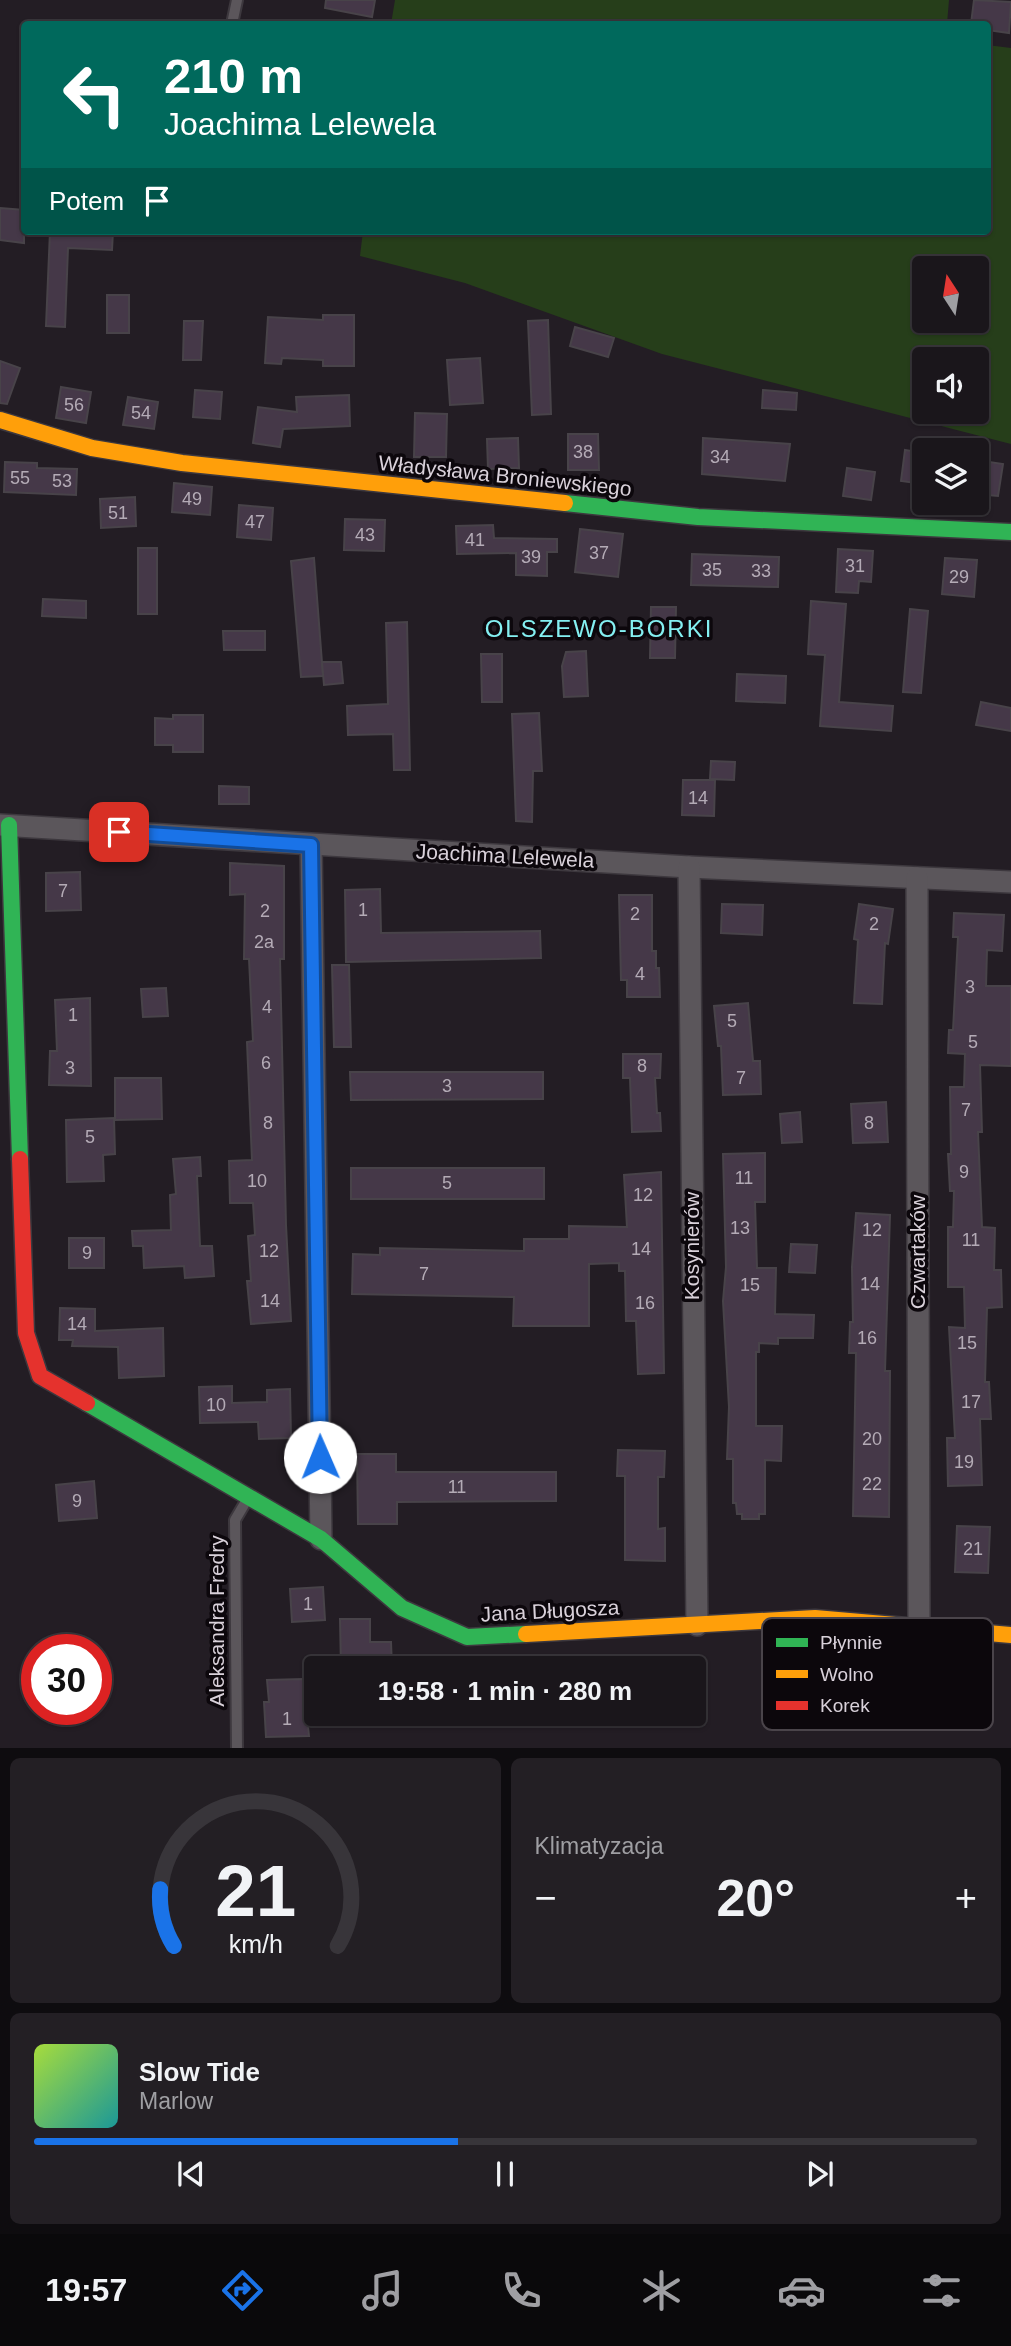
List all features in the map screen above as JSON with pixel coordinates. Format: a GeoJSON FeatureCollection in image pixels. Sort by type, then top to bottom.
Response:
{"type":"FeatureCollection","features":[{"type":"Feature","properties":{"kind":"street","name":"Władysława Broniewskiego"},"geometry":{"type":"LineString","coordinates":[[0,421],[92,448],[183,463],[698,517],[1011,532]]}},
{"type":"Feature","properties":{"kind":"street","name":"Joachima Lelewela"},"geometry":{"type":"LineString","coordinates":[[5,825],[689,867],[1011,882]]}},
{"type":"Feature","properties":{"kind":"street","name":"Jana Długosza"},"geometry":{"type":"LineString","coordinates":[[5,825],[26,1333],[40,1376],[321,1539],[402,1608],[467,1637],[762,1621]]}},
{"type":"Feature","properties":{"kind":"street"},"geometry":{"type":"LineString","coordinates":[[311,845],[321,1539]]}},
{"type":"Feature","properties":{"kind":"street","name":"Kosynierów"},"geometry":{"type":"LineString","coordinates":[[689,867],[697,1625]]}},
{"type":"Feature","properties":{"kind":"street","name":"Czwartaków"},"geometry":{"type":"LineString","coordinates":[[917,878],[919,1618]]}},
{"type":"Feature","properties":{"kind":"street","name":"Jana Długosza"},"geometry":{"type":"LineString","coordinates":[[993,1633],[1011,1635]]}},
{"type":"Feature","properties":{"kind":"lane"},"geometry":{"type":"LineString","coordinates":[[233,21],[237,0]]}},
{"type":"Feature","properties":{"kind":"lane","name":"Aleksandra Fredry"},"geometry":{"type":"LineString","coordinates":[[237,1748],[235,1520],[248,1498]]}},
{"type":"Feature","properties":{"kind":"green space"},"geometry":{"type":"Polygon","coordinates":[[[395,0],[949,0],[947,21],[392,21],[395,0]]]}},
{"type":"Feature","properties":{"kind":"green space"},"geometry":{"type":"Polygon","coordinates":[[[991,46],[1011,48],[1011,444],[933,424],[989,424],[989,347],[912,347],[912,418],[662,354],[465,283],[360,256],[363,235],[991,235],[991,46]]]}},
{"type":"Feature","properties":{"kind":"building"},"geometry":{"type":"Polygon","coordinates":[[[326,0],[375,0],[372,17],[325,8],[326,0]]]}},
{"type":"Feature","properties":{"kind":"building"},"geometry":{"type":"Polygon","coordinates":[[[974,0],[1011,2],[1009,33],[991,31],[991,21],[971,21],[974,0]]]}},
{"type":"Feature","properties":{"kind":"building"},"geometry":{"type":"Polygon","coordinates":[[[0,208],[21,210],[21,235],[24,235],[24,243],[0,240],[0,208]]]}},
{"type":"Feature","properties":{"kind":"building"},"geometry":{"type":"Polygon","coordinates":[[[50,235],[113,235],[112,250],[68,248],[65,327],[46,326],[50,235]]]}},
{"type":"Feature","properties":{"kind":"building"},"geometry":{"type":"Polygon","coordinates":[[[107,295],[129,295],[129,333],[107,333],[107,295]]]}},
{"type":"Feature","properties":{"kind":"building"},"geometry":{"type":"Polygon","coordinates":[[[323,315],[354,315],[354,366],[323,366],[323,360],[282,358],[281,364],[265,363],[268,317],[323,320],[323,315]]]}},
{"type":"Feature","properties":{"kind":"building"},"geometry":{"type":"Polygon","coordinates":[[[548,320],[551,414],[532,415],[528,321],[548,320]]]}},
{"type":"Feature","properties":{"kind":"building"},"geometry":{"type":"Polygon","coordinates":[[[184,321],[203,321],[201,360],[183,360],[184,321]]]}},
{"type":"Feature","properties":{"kind":"building"},"geometry":{"type":"Polygon","coordinates":[[[575,327],[614,338],[608,357],[570,346],[575,327]]]}},
{"type":"Feature","properties":{"kind":"building"},"geometry":{"type":"Polygon","coordinates":[[[480,358],[483,403],[450,405],[447,360],[480,358]]]}},
{"type":"Feature","properties":{"kind":"building"},"geometry":{"type":"Polygon","coordinates":[[[0,361],[20,368],[7,404],[0,403],[0,361]]]}},
{"type":"Feature","properties":{"kind":"building"},"geometry":{"type":"Polygon","coordinates":[[[61,387],[91,392],[86,423],[56,418],[61,387]]]}},
{"type":"Feature","properties":{"kind":"building"},"geometry":{"type":"Polygon","coordinates":[[[195,390],[222,392],[220,419],[193,417],[195,390]]]}},
{"type":"Feature","properties":{"kind":"building"},"geometry":{"type":"Polygon","coordinates":[[[763,390],[797,393],[796,410],[762,408],[763,390]]]}},
{"type":"Feature","properties":{"kind":"building"},"geometry":{"type":"Polygon","coordinates":[[[349,395],[350,426],[283,429],[280,447],[253,443],[258,407],[297,412],[296,397],[349,395]]]}},
{"type":"Feature","properties":{"kind":"building"},"geometry":{"type":"Polygon","coordinates":[[[128,397],[158,402],[154,429],[123,425],[128,397]]]}},
{"type":"Feature","properties":{"kind":"building"},"geometry":{"type":"Polygon","coordinates":[[[415,413],[447,414],[446,457],[414,457],[415,413]]]}},
{"type":"Feature","properties":{"kind":"building"},"geometry":{"type":"Polygon","coordinates":[[[568,434],[598,434],[599,470],[568,470],[568,434]]]}},
{"type":"Feature","properties":{"kind":"building"},"geometry":{"type":"Polygon","coordinates":[[[518,438],[519,468],[488,469],[487,439],[518,438]]]}},
{"type":"Feature","properties":{"kind":"building"},"geometry":{"type":"Polygon","coordinates":[[[703,438],[790,444],[785,481],[702,474],[703,438]]]}},
{"type":"Feature","properties":{"kind":"building"},"geometry":{"type":"Polygon","coordinates":[[[905,450],[912,451],[912,482],[901,481],[905,450]]]}},
{"type":"Feature","properties":{"kind":"building"},"geometry":{"type":"Polygon","coordinates":[[[5,462],[37,463],[37,468],[77,469],[76,495],[4,492],[5,462]]]}},
{"type":"Feature","properties":{"kind":"building"},"geometry":{"type":"Polygon","coordinates":[[[989,462],[1003,464],[998,496],[989,495],[989,462]]]}},
{"type":"Feature","properties":{"kind":"building"},"geometry":{"type":"Polygon","coordinates":[[[847,468],[875,472],[871,500],[843,496],[847,468]]]}},
{"type":"Feature","properties":{"kind":"building"},"geometry":{"type":"Polygon","coordinates":[[[174,483],[212,487],[210,515],[172,512],[174,483]]]}},
{"type":"Feature","properties":{"kind":"building"},"geometry":{"type":"Polygon","coordinates":[[[135,497],[136,526],[101,528],[100,499],[135,497]]]}},
{"type":"Feature","properties":{"kind":"building"},"geometry":{"type":"Polygon","coordinates":[[[239,505],[273,508],[271,540],[237,537],[239,505]]]}},
{"type":"Feature","properties":{"kind":"building"},"geometry":{"type":"Polygon","coordinates":[[[345,519],[385,520],[384,551],[344,550],[345,519]]]}},
{"type":"Feature","properties":{"kind":"building"},"geometry":{"type":"Polygon","coordinates":[[[493,525],[494,538],[557,539],[557,552],[547,552],[547,576],[516,575],[516,553],[457,554],[456,526],[493,525]]]}},
{"type":"Feature","properties":{"kind":"building"},"geometry":{"type":"Polygon","coordinates":[[[580,529],[623,534],[618,577],[575,572],[580,529]]]}},
{"type":"Feature","properties":{"kind":"building"},"geometry":{"type":"Polygon","coordinates":[[[138,548],[157,548],[157,614],[138,614],[138,548]]]}},
{"type":"Feature","properties":{"kind":"building"},"geometry":{"type":"Polygon","coordinates":[[[838,549],[873,551],[871,582],[859,581],[858,593],[836,592],[838,549]]]}},
{"type":"Feature","properties":{"kind":"building"},"geometry":{"type":"Polygon","coordinates":[[[692,554],[779,557],[778,587],[691,585],[692,554]]]}},
{"type":"Feature","properties":{"kind":"building"},"geometry":{"type":"Polygon","coordinates":[[[314,558],[323,676],[301,677],[291,561],[314,558]]]}},
{"type":"Feature","properties":{"kind":"building"},"geometry":{"type":"Polygon","coordinates":[[[945,558],[977,560],[974,597],[942,594],[945,558]]]}},
{"type":"Feature","properties":{"kind":"building"},"geometry":{"type":"Polygon","coordinates":[[[43,599],[86,601],[86,618],[42,616],[43,599]]]}},
{"type":"Feature","properties":{"kind":"building"},"geometry":{"type":"Polygon","coordinates":[[[811,601],[846,604],[839,702],[893,706],[891,731],[820,726],[825,655],[808,654],[811,601]]]}},
{"type":"Feature","properties":{"kind":"building"},"geometry":{"type":"Polygon","coordinates":[[[651,607],[676,607],[675,658],[650,658],[651,607]]]}},
{"type":"Feature","properties":{"kind":"building"},"geometry":{"type":"Polygon","coordinates":[[[910,609],[928,611],[921,693],[903,692],[910,609]]]}},
{"type":"Feature","properties":{"kind":"building"},"geometry":{"type":"Polygon","coordinates":[[[407,622],[410,770],[394,770],[393,734],[348,735],[347,706],[388,704],[386,623],[407,622]]]}},
{"type":"Feature","properties":{"kind":"building"},"geometry":{"type":"Polygon","coordinates":[[[223,631],[265,631],[265,650],[224,650],[223,631]]]}},
{"type":"Feature","properties":{"kind":"building"},"geometry":{"type":"Polygon","coordinates":[[[586,651],[588,696],[564,697],[562,666],[566,652],[586,651]]]}},
{"type":"Feature","properties":{"kind":"building"},"geometry":{"type":"Polygon","coordinates":[[[481,654],[502,654],[502,702],[482,702],[481,654]]]}},
{"type":"Feature","properties":{"kind":"building"},"geometry":{"type":"Polygon","coordinates":[[[322,662],[341,662],[343,683],[324,685],[322,662]]]}},
{"type":"Feature","properties":{"kind":"building"},"geometry":{"type":"Polygon","coordinates":[[[737,674],[786,676],[785,703],[736,701],[737,674]]]}},
{"type":"Feature","properties":{"kind":"building"},"geometry":{"type":"Polygon","coordinates":[[[981,702],[1011,708],[1011,731],[976,725],[981,702]]]}},
{"type":"Feature","properties":{"kind":"building"},"geometry":{"type":"Polygon","coordinates":[[[539,713],[542,771],[533,771],[532,822],[516,821],[512,714],[539,713]]]}},
{"type":"Feature","properties":{"kind":"building"},"geometry":{"type":"Polygon","coordinates":[[[173,715],[203,715],[203,752],[173,752],[173,745],[155,745],[155,718],[173,719],[173,715]]]}},
{"type":"Feature","properties":{"kind":"building"},"geometry":{"type":"Polygon","coordinates":[[[711,761],[735,762],[734,780],[710,779],[711,761]]]}},
{"type":"Feature","properties":{"kind":"building"},"geometry":{"type":"Polygon","coordinates":[[[683,780],[715,780],[714,816],[682,815],[683,780]]]}},
{"type":"Feature","properties":{"kind":"building"},"geometry":{"type":"Polygon","coordinates":[[[219,786],[249,787],[249,804],[219,804],[219,786]]]}},
{"type":"Feature","properties":{"kind":"building"},"geometry":{"type":"Polygon","coordinates":[[[230,863],[284,866],[284,959],[280,959],[291,1321],[251,1324],[247,1281],[251,1281],[248,1236],[255,1235],[253,1203],[230,1203],[229,1161],[252,1160],[247,1042],[253,1041],[249,959],[244,959],[245,894],[230,895],[230,863]]]}},
{"type":"Feature","properties":{"kind":"building"},"geometry":{"type":"Polygon","coordinates":[[[80,872],[81,910],[46,911],[46,873],[80,872]]]}},
{"type":"Feature","properties":{"kind":"building"},"geometry":{"type":"Polygon","coordinates":[[[380,889],[381,933],[540,931],[541,958],[346,962],[345,890],[380,889]]]}},
{"type":"Feature","properties":{"kind":"building"},"geometry":{"type":"Polygon","coordinates":[[[619,895],[652,895],[652,951],[656,951],[656,968],[659,968],[660,997],[627,997],[627,980],[621,980],[619,895]]]}},
{"type":"Feature","properties":{"kind":"building"},"geometry":{"type":"Polygon","coordinates":[[[722,904],[763,905],[762,935],[721,933],[722,904]]]}},
{"type":"Feature","properties":{"kind":"building"},"geometry":{"type":"Polygon","coordinates":[[[859,904],[893,909],[888,944],[885,943],[882,1004],[854,1003],[858,940],[854,939],[859,904]]]}},
{"type":"Feature","properties":{"kind":"building"},"geometry":{"type":"Polygon","coordinates":[[[954,913],[1004,915],[1002,951],[987,950],[986,986],[1011,986],[1011,1066],[980,1065],[982,1132],[978,1132],[982,1227],[995,1228],[994,1270],[1001,1270],[1002,1307],[987,1308],[985,1382],[989,1382],[991,1419],[980,1419],[982,1485],[948,1486],[947,1438],[955,1438],[949,1327],[965,1328],[964,1287],[948,1287],[948,1227],[953,1227],[954,1191],[950,1191],[948,1154],[951,1154],[950,1087],[964,1087],[965,1054],[948,1053],[949,1030],[953,1030],[958,937],[953,937],[954,913]]]}},
{"type":"Feature","properties":{"kind":"building"},"geometry":{"type":"Polygon","coordinates":[[[332,965],[349,965],[351,1047],[334,1047],[332,965]]]}},
{"type":"Feature","properties":{"kind":"building"},"geometry":{"type":"Polygon","coordinates":[[[166,988],[168,1016],[143,1017],[141,989],[166,988]]]}},
{"type":"Feature","properties":{"kind":"building"},"geometry":{"type":"Polygon","coordinates":[[[90,998],[91,1086],[49,1085],[50,1051],[57,1051],[55,1000],[90,998]]]}},
{"type":"Feature","properties":{"kind":"building"},"geometry":{"type":"Polygon","coordinates":[[[748,1003],[753,1061],[760,1061],[761,1094],[723,1095],[721,1046],[718,1046],[714,1006],[748,1003]]]}},
{"type":"Feature","properties":{"kind":"building"},"geometry":{"type":"Polygon","coordinates":[[[623,1054],[661,1054],[660,1078],[655,1078],[661,1131],[632,1132],[630,1078],[623,1078],[623,1054]]]}},
{"type":"Feature","properties":{"kind":"building"},"geometry":{"type":"Polygon","coordinates":[[[350,1072],[543,1072],[543,1099],[351,1100],[350,1072]]]}},
{"type":"Feature","properties":{"kind":"building"},"geometry":{"type":"Polygon","coordinates":[[[115,1078],[161,1078],[162,1119],[115,1120],[115,1078]]]}},
{"type":"Feature","properties":{"kind":"building"},"geometry":{"type":"Polygon","coordinates":[[[886,1102],[888,1142],[853,1143],[851,1104],[886,1102]]]}},
{"type":"Feature","properties":{"kind":"building"},"geometry":{"type":"Polygon","coordinates":[[[800,1112],[802,1142],[782,1143],[780,1114],[800,1112]]]}},
{"type":"Feature","properties":{"kind":"building"},"geometry":{"type":"Polygon","coordinates":[[[114,1118],[115,1154],[103,1155],[104,1181],[67,1182],[66,1120],[114,1118]]]}},
{"type":"Feature","properties":{"kind":"building"},"geometry":{"type":"Polygon","coordinates":[[[765,1153],[765,1202],[755,1202],[757,1268],[776,1268],[775,1314],[814,1315],[813,1338],[778,1338],[778,1344],[759,1343],[759,1352],[756,1352],[756,1426],[782,1426],[781,1461],[765,1460],[765,1514],[759,1514],[759,1519],[742,1519],[742,1514],[737,1514],[736,1503],[733,1503],[733,1459],[727,1459],[729,1407],[723,1301],[726,1267],[723,1154],[765,1153]]]}},
{"type":"Feature","properties":{"kind":"building"},"geometry":{"type":"Polygon","coordinates":[[[200,1157],[201,1176],[197,1176],[200,1246],[212,1246],[214,1276],[185,1278],[184,1266],[144,1268],[143,1246],[133,1246],[132,1231],[171,1230],[170,1195],[176,1194],[173,1159],[200,1157]]]}},
{"type":"Feature","properties":{"kind":"building"},"geometry":{"type":"Polygon","coordinates":[[[351,1168],[544,1168],[544,1199],[351,1199],[351,1168]]]}},
{"type":"Feature","properties":{"kind":"building"},"geometry":{"type":"Polygon","coordinates":[[[661,1172],[664,1373],[638,1374],[636,1321],[626,1321],[625,1271],[619,1271],[619,1263],[589,1264],[589,1326],[513,1326],[514,1297],[352,1294],[353,1254],[380,1255],[380,1248],[524,1251],[524,1239],[569,1239],[569,1226],[627,1227],[624,1175],[661,1172]]]}},
{"type":"Feature","properties":{"kind":"building"},"geometry":{"type":"Polygon","coordinates":[[[856,1213],[890,1215],[885,1371],[890,1371],[889,1517],[853,1516],[856,1353],[849,1353],[850,1322],[853,1322],[852,1267],[856,1213]]]}},
{"type":"Feature","properties":{"kind":"building"},"geometry":{"type":"Polygon","coordinates":[[[69,1238],[104,1238],[104,1268],[69,1268],[69,1238]]]}},
{"type":"Feature","properties":{"kind":"building"},"geometry":{"type":"Polygon","coordinates":[[[791,1244],[817,1245],[815,1273],[789,1272],[791,1244]]]}},
{"type":"Feature","properties":{"kind":"building"},"geometry":{"type":"Polygon","coordinates":[[[60,1308],[95,1309],[95,1331],[163,1328],[164,1376],[119,1378],[118,1347],[72,1346],[73,1340],[59,1340],[60,1308]]]}},
{"type":"Feature","properties":{"kind":"building"},"geometry":{"type":"Polygon","coordinates":[[[232,1386],[232,1403],[267,1402],[267,1390],[290,1389],[291,1438],[259,1439],[258,1422],[200,1423],[199,1387],[232,1386]]]}},
{"type":"Feature","properties":{"kind":"building"},"geometry":{"type":"Polygon","coordinates":[[[618,1450],[665,1451],[664,1477],[658,1477],[658,1529],[665,1528],[665,1561],[625,1560],[625,1476],[617,1476],[618,1450]]]}},
{"type":"Feature","properties":{"kind":"building"},"geometry":{"type":"Polygon","coordinates":[[[357,1454],[396,1454],[396,1472],[556,1472],[556,1501],[397,1502],[397,1524],[358,1524],[357,1454]]]}},
{"type":"Feature","properties":{"kind":"building"},"geometry":{"type":"Polygon","coordinates":[[[94,1481],[97,1518],[59,1521],[56,1485],[94,1481]]]}},
{"type":"Feature","properties":{"kind":"building"},"geometry":{"type":"Polygon","coordinates":[[[957,1526],[990,1527],[988,1573],[955,1572],[957,1526]]]}},
{"type":"Feature","properties":{"kind":"building"},"geometry":{"type":"Polygon","coordinates":[[[323,1587],[325,1620],[292,1622],[290,1589],[323,1587]]]}},
{"type":"Feature","properties":{"kind":"building"},"geometry":{"type":"Polygon","coordinates":[[[340,1619],[370,1619],[370,1642],[391,1642],[392,1656],[341,1656],[340,1619]]]}},
{"type":"Feature","properties":{"kind":"building"},"geometry":{"type":"Polygon","coordinates":[[[303,1679],[304,1726],[308,1726],[309,1736],[266,1737],[264,1702],[269,1702],[267,1680],[303,1679]]]}},
{"type":"Feature","properties":{"kind":"traffic: fast"},"geometry":{"type":"LineString","coordinates":[[565,503],[698,517],[1011,532]]}},
{"type":"Feature","properties":{"kind":"traffic: fast"},"geometry":{"type":"LineString","coordinates":[[9,825],[20,1159]]}},
{"type":"Feature","properties":{"kind":"traffic: fast"},"geometry":{"type":"LineString","coordinates":[[87,1403],[321,1539],[402,1608],[467,1637],[526,1634]]}},
{"type":"Feature","properties":{"kind":"traffic: slow"},"geometry":{"type":"LineString","coordinates":[[0,420],[92,448],[182,463],[565,503]]}},
{"type":"Feature","properties":{"kind":"traffic: slow"},"geometry":{"type":"LineString","coordinates":[[526,1634],[762,1621]]}},
{"type":"Feature","properties":{"kind":"traffic: slow"},"geometry":{"type":"LineString","coordinates":[[993,1633],[1011,1635]]}},
{"type":"Feature","properties":{"kind":"traffic: jam"},"geometry":{"type":"LineString","coordinates":[[20,1159],[26,1333],[40,1376],[87,1403]]}},
{"type":"Feature","properties":{"kind":"district","name":"OLSZEWO-BORKI"},"geometry":{"type":"Point","coordinates":[599,629]}},
{"type":"Feature","properties":{"kind":"route"},"geometry":{"type":"LineString","coordinates":[[119,832],[311,845],[320,1457]]}}]}
